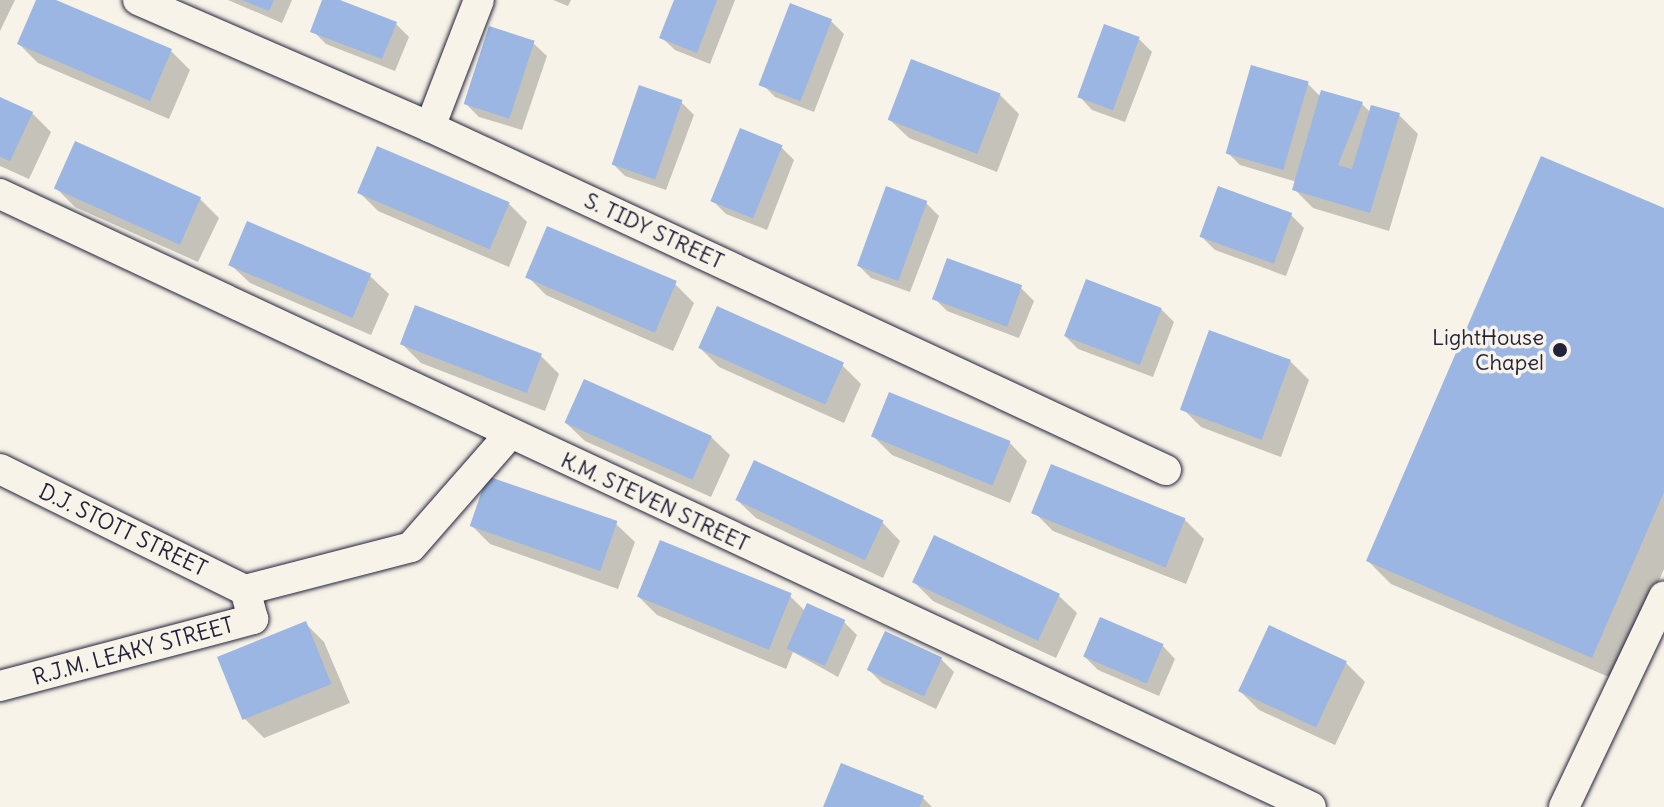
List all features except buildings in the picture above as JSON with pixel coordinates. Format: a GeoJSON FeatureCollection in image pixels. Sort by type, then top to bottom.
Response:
{"type":"FeatureCollection","features":[{"type":"Feature","properties":{"kind":"street","name":"S. TIDY STREET"},"geometry":{"type":"LineString","coordinates":[[138,0],[430,127],[1166,470]]}},
{"type":"Feature","properties":{"kind":"street"},"geometry":{"type":"LineString","coordinates":[[430,127],[479,0]]}},
{"type":"Feature","properties":{"kind":"street","name":"K.M. STEVEN STREET"},"geometry":{"type":"LineString","coordinates":[[0,194],[509,435],[1311,807]]}},
{"type":"Feature","properties":{"kind":"street","name":"R.J.M. LEAKY STREET"},"geometry":{"type":"LineString","coordinates":[[0,686],[253,619],[245,590],[411,547],[509,435]]}},
{"type":"Feature","properties":{"kind":"street","name":"D.J. STOTT STREET"},"geometry":{"type":"LineString","coordinates":[[0,469],[245,590]]}},
{"type":"Feature","properties":{"kind":"street"},"geometry":{"type":"LineString","coordinates":[[1564,807],[1664,596]]}},
{"type":"Feature","properties":{"kind":"place","name":"LightHouse Chapel"},"geometry":{"type":"Point","coordinates":[1560,350]}}]}
